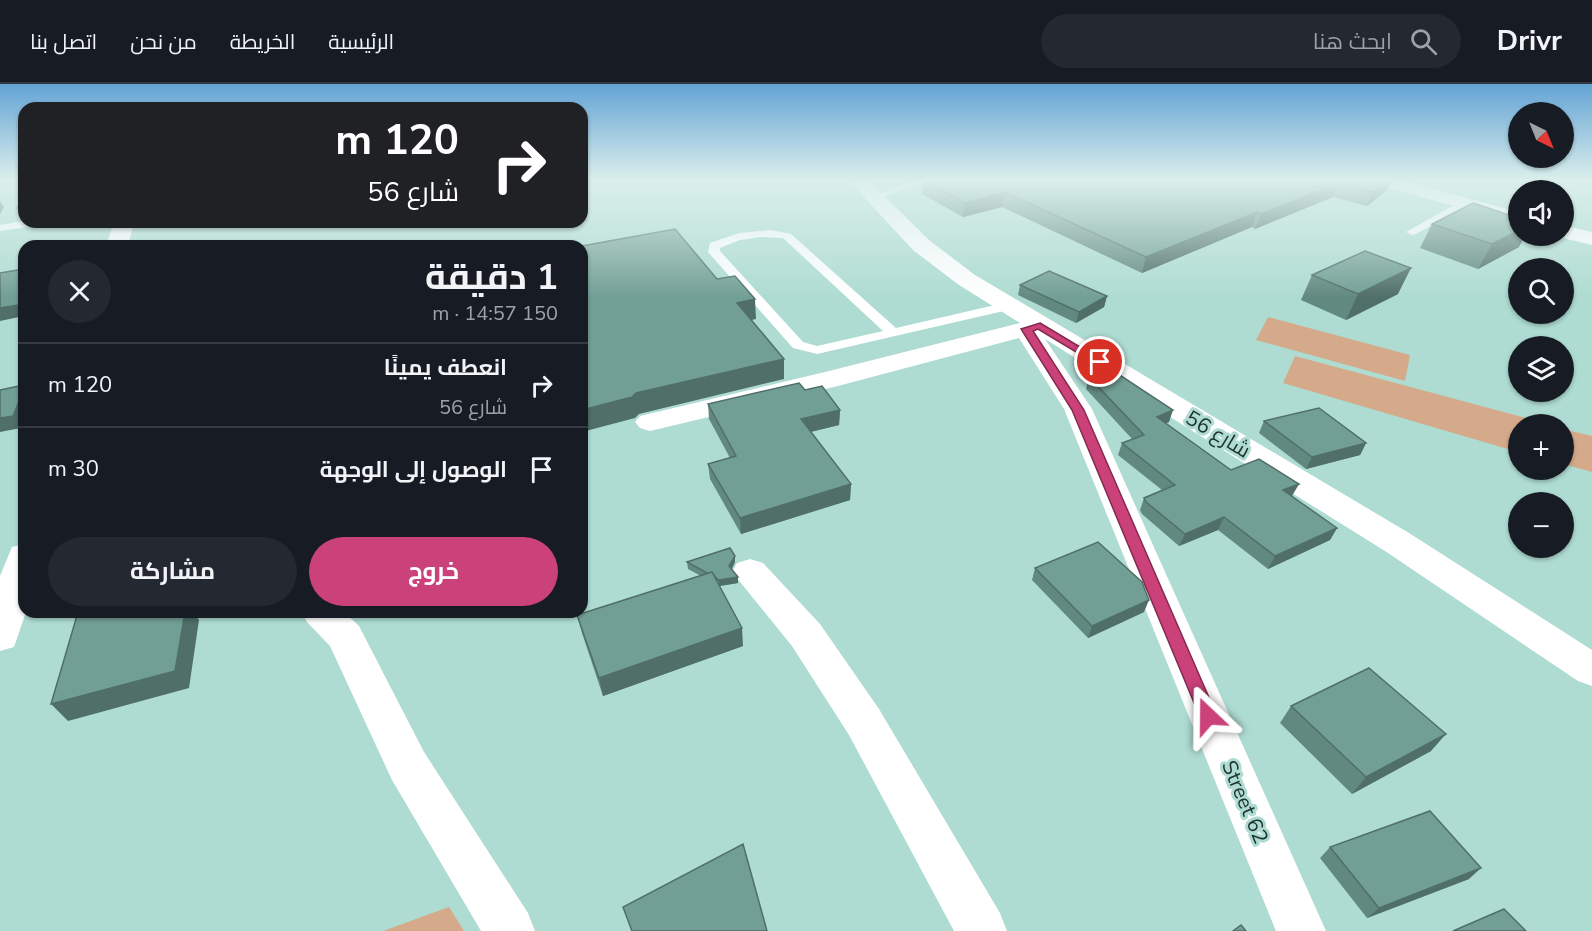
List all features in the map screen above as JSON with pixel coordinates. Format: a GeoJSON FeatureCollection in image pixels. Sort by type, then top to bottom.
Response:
{"type":"FeatureCollection","features":[{"type":"Feature","properties":{"kind":"street","name":"شارع 56"},"geometry":{"type":"LineString","coordinates":[[896,220],[947,267],[1025,320],[1397,542],[1592,670]]}},
{"type":"Feature","properties":{"kind":"street"},"geometry":{"type":"LineString","coordinates":[[1574,234],[1592,239]]}},
{"type":"Feature","properties":{"kind":"street"},"geometry":{"type":"LineString","coordinates":[[650,422],[828,380],[1025,320]]}},
{"type":"Feature","properties":{"kind":"street","name":"Street 62"},"geometry":{"type":"LineString","coordinates":[[1025,320],[1078,410],[1301,931]]}},
{"type":"Feature","properties":{"kind":"street"},"geometry":{"type":"LineString","coordinates":[[750,572],[806,635],[864,722],[982,931]]}},
{"type":"Feature","properties":{"kind":"street"},"geometry":{"type":"LineString","coordinates":[[0,636],[18,576]]}},
{"type":"Feature","properties":{"kind":"street"},"geometry":{"type":"LineString","coordinates":[[326,618],[345,637],[408,766],[510,931]]}},
{"type":"Feature","properties":{"kind":"lane"},"geometry":{"type":"LineString","coordinates":[[1412,232],[1434,220]]}},
{"type":"Feature","properties":{"kind":"lane"},"geometry":{"type":"LineString","coordinates":[[0,228],[18,225]]}},
{"type":"Feature","properties":{"kind":"lane"},"geometry":{"type":"LineString","coordinates":[[892,332],[787,236],[773,232],[722,241],[714,246],[714,252],[798,345],[817,350],[892,332],[1025,320]]}},
{"type":"Feature","properties":{"kind":"shaded area"},"geometry":{"type":"Polygon","coordinates":[[[1268,317],[1410,355],[1405,381],[1256,340],[1268,317]]]}},
{"type":"Feature","properties":{"kind":"shaded area"},"geometry":{"type":"Polygon","coordinates":[[[1295,356],[1511,414],[1508,414],[1508,449],[1283,383],[1295,356]]]}},
{"type":"Feature","properties":{"kind":"shaded area"},"geometry":{"type":"Polygon","coordinates":[[[1574,432],[1592,436],[1592,472],[1574,467],[1574,432]]]}},
{"type":"Feature","properties":{"kind":"shaded area"},"geometry":{"type":"Polygon","coordinates":[[[449,907],[464,931],[383,931],[449,907]]]}},
{"type":"Feature","properties":{"kind":"building"},"geometry":{"type":"Polygon","coordinates":[[[1065,220],[1238,220],[1146,257],[1065,220]]]}},
{"type":"Feature","properties":{"kind":"building"},"geometry":{"type":"Polygon","coordinates":[[[1441,220],[1508,220],[1508,236],[1492,244],[1432,224],[1441,220]]]}},
{"type":"Feature","properties":{"kind":"building"},"geometry":{"type":"Polygon","coordinates":[[[675,229],[717,279],[735,276],[755,299],[737,303],[784,359],[636,393],[632,397],[588,408],[588,245],[675,229]]]}},
{"type":"Feature","properties":{"kind":"building"},"geometry":{"type":"Polygon","coordinates":[[[1365,251],[1411,268],[1358,294],[1312,275],[1365,251]]]}},
{"type":"Feature","properties":{"kind":"building"},"geometry":{"type":"Polygon","coordinates":[[[18,270],[18,305],[0,308],[0,273],[18,270]]]}},
{"type":"Feature","properties":{"kind":"building"},"geometry":{"type":"Polygon","coordinates":[[[1049,271],[1107,296],[1079,312],[1020,285],[1049,271]]]}},
{"type":"Feature","properties":{"kind":"building"},"geometry":{"type":"Polygon","coordinates":[[[1112,370],[1173,410],[1157,417],[1231,470],[1259,459],[1299,484],[1283,490],[1337,528],[1275,556],[1224,517],[1185,534],[1144,498],[1175,485],[1122,443],[1144,435],[1089,377],[1112,370]]]}},
{"type":"Feature","properties":{"kind":"building"},"geometry":{"type":"Polygon","coordinates":[[[799,383],[805,390],[822,386],[840,410],[801,419],[851,484],[740,518],[708,464],[736,456],[708,404],[799,383]]]}},
{"type":"Feature","properties":{"kind":"building"},"geometry":{"type":"Polygon","coordinates":[[[18,386],[18,404],[13,416],[0,418],[0,390],[18,386]]]}},
{"type":"Feature","properties":{"kind":"building"},"geometry":{"type":"Polygon","coordinates":[[[1319,408],[1366,443],[1312,457],[1264,421],[1319,408]]]}},
{"type":"Feature","properties":{"kind":"building"},"geometry":{"type":"Polygon","coordinates":[[[1098,542],[1142,582],[1149,600],[1092,626],[1035,568],[1098,542]]]}},
{"type":"Feature","properties":{"kind":"building"},"geometry":{"type":"Polygon","coordinates":[[[730,548],[735,556],[729,566],[738,577],[719,580],[712,572],[707,573],[687,562],[730,548]]]}},
{"type":"Feature","properties":{"kind":"building"},"geometry":{"type":"Polygon","coordinates":[[[712,572],[742,628],[599,678],[578,618],[588,618],[588,611],[712,572]]]}},
{"type":"Feature","properties":{"kind":"building"},"geometry":{"type":"Polygon","coordinates":[[[76,618],[184,618],[175,671],[51,704],[76,618]]]}},
{"type":"Feature","properties":{"kind":"building"},"geometry":{"type":"Polygon","coordinates":[[[1369,668],[1446,734],[1366,777],[1291,706],[1369,668]]]}},
{"type":"Feature","properties":{"kind":"building"},"geometry":{"type":"Polygon","coordinates":[[[1430,811],[1481,868],[1379,908],[1330,847],[1430,811]]]}},
{"type":"Feature","properties":{"kind":"building"},"geometry":{"type":"Polygon","coordinates":[[[743,844],[767,931],[632,931],[623,907],[743,844]]]}},
{"type":"Feature","properties":{"kind":"building"},"geometry":{"type":"Polygon","coordinates":[[[1504,909],[1526,931],[1453,931],[1504,909]]]}},
{"type":"Feature","properties":{"kind":"building"},"geometry":{"type":"Polygon","coordinates":[[[1241,925],[1246,931],[1233,931],[1241,925]]]}},
{"type":"Feature","properties":{"kind":"route"},"geometry":{"type":"LineString","coordinates":[[1100,362],[1040,326],[1026,329],[1078,410],[1208,716]]}}]}
